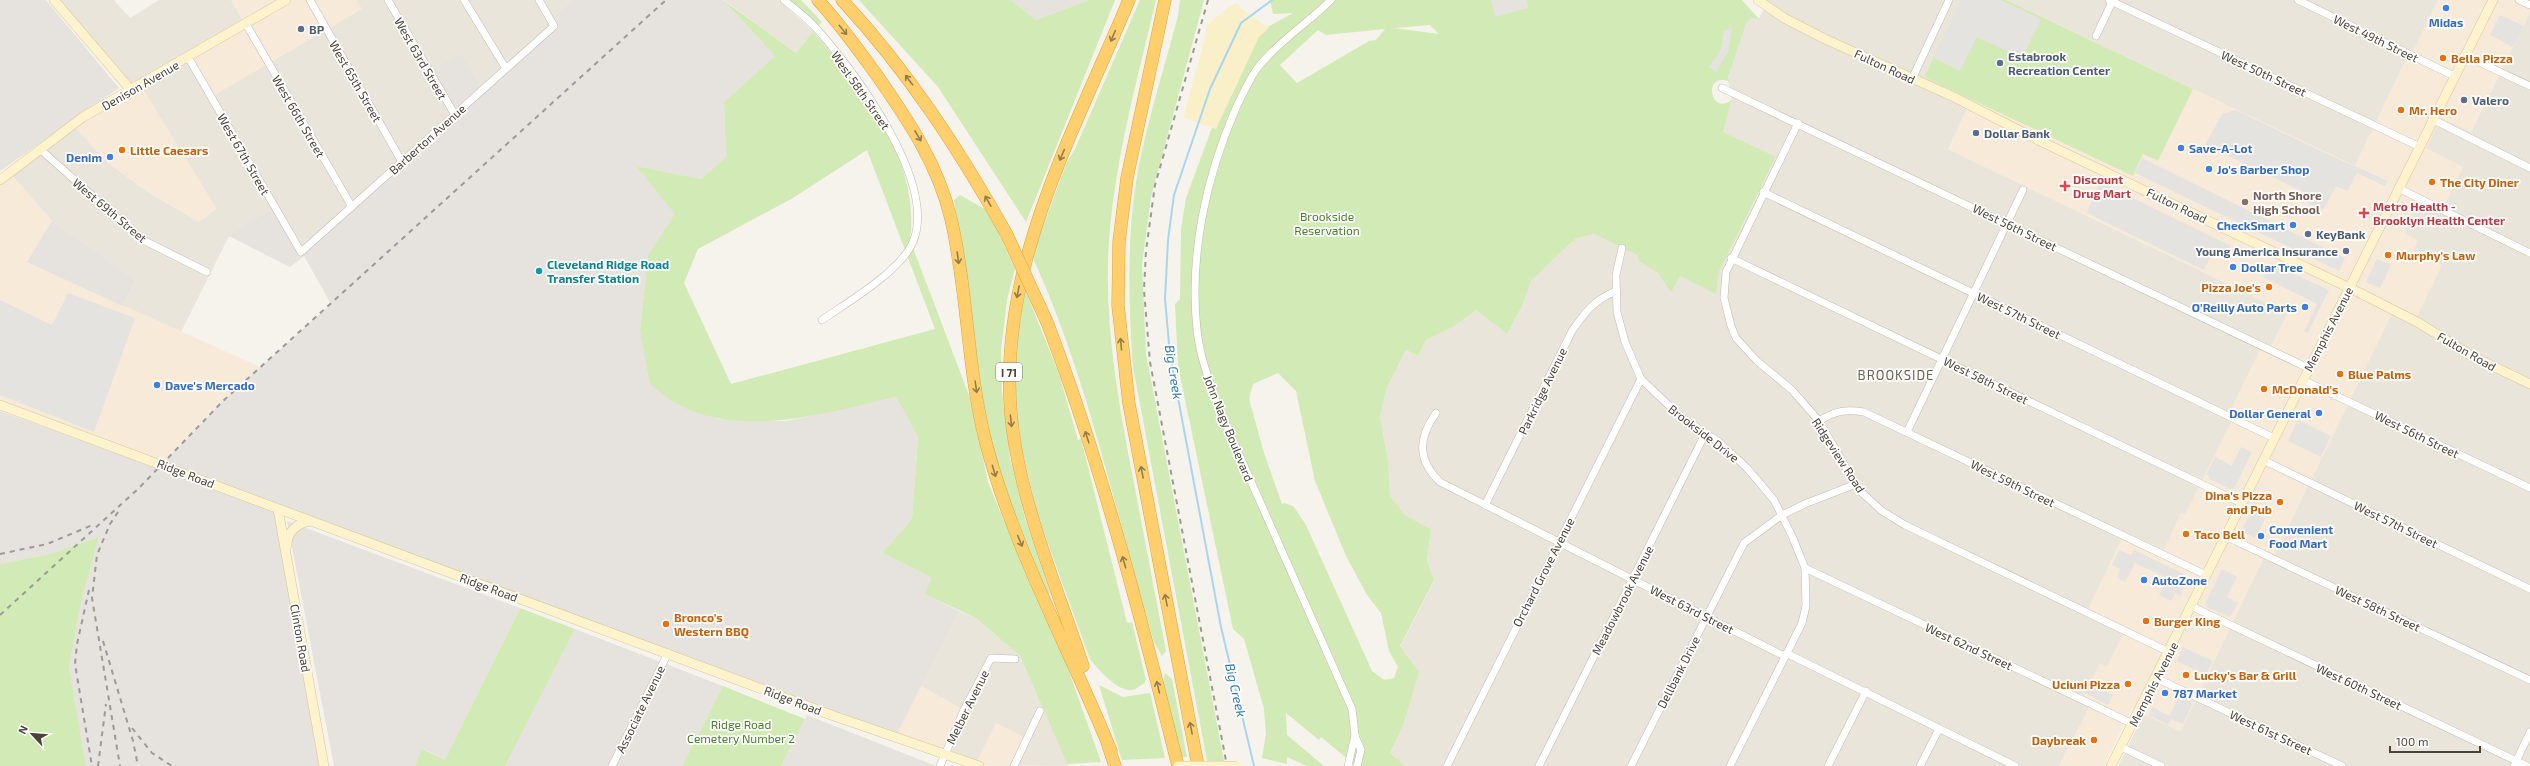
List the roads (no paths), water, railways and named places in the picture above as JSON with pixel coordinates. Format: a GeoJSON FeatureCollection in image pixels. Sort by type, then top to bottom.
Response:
{"type":"FeatureCollection","features":[{"type":"Feature","properties":{"kind":"highway"},"geometry":{"type":"LineString","coordinates":[[818,0],[863,56],[904,114],[923,146],[940,181],[955,239],[977,398],[985,442],[1016,534],[1084,684],[1111,751]]}},
{"type":"Feature","properties":{"kind":"highway"},"geometry":{"type":"LineString","coordinates":[[842,0],[892,58],[961,155],[1007,235],[1047,322],[1067,373],[1113,522],[1150,652],[1178,766]]}},
{"type":"Feature","properties":{"kind":"highway","name":"I 71"},"geometry":{"type":"LineString","coordinates":[[1115,766],[1038,536],[1024,489],[1012,429],[1009,375],[1015,308],[1034,228],[1054,175],[1129,0]]}},
{"type":"Feature","properties":{"kind":"highway"},"geometry":{"type":"LineString","coordinates":[[1166,0],[1127,178],[1119,242],[1118,305],[1129,404],[1198,766]]}},
{"type":"Feature","properties":{"kind":"main road"},"geometry":{"type":"LineString","coordinates":[[54,0],[130,89]]}},
{"type":"Feature","properties":{"kind":"main road","name":"Denison Avenue"},"geometry":{"type":"LineString","coordinates":[[0,180],[78,121],[130,89],[286,0]]}},
{"type":"Feature","properties":{"kind":"main road","name":"Fulton Road"},"geometry":{"type":"LineString","coordinates":[[1758,0],[1784,18],[1825,39],[1912,79],[2349,288],[2419,323],[2470,355],[2530,384]]}},
{"type":"Feature","properties":{"kind":"main road","name":"Memphis Avenue"},"geometry":{"type":"LineString","coordinates":[[2111,766],[2169,652],[2418,146],[2493,0]]}},
{"type":"Feature","properties":{"kind":"main road","name":"Ridge Road"},"geometry":{"type":"LineString","coordinates":[[0,405],[943,755],[979,766]]}},
{"type":"Feature","properties":{"kind":"main road","name":"Clinton Road"},"geometry":{"type":"LineString","coordinates":[[278,509],[324,766]]}},
{"type":"Feature","properties":{"kind":"main road"},"geometry":{"type":"LineString","coordinates":[[286,552],[287,538],[291,531],[302,522],[310,521]]}},
{"type":"Feature","properties":{"kind":"main road"},"geometry":{"type":"LineString","coordinates":[[1178,766],[1237,766]]}},
{"type":"Feature","properties":{"kind":"street","name":"West 65th Street"},"geometry":{"type":"LineString","coordinates":[[310,0],[402,162]]}},
{"type":"Feature","properties":{"kind":"street","name":"West 63rd Street"},"geometry":{"type":"LineString","coordinates":[[388,0],[454,115]]}},
{"type":"Feature","properties":{"kind":"street"},"geometry":{"type":"LineString","coordinates":[[464,0],[505,68]]}},
{"type":"Feature","properties":{"kind":"street","name":"Barberton Avenue"},"geometry":{"type":"LineString","coordinates":[[301,252],[505,68],[554,26],[539,0]]}},
{"type":"Feature","properties":{"kind":"street","name":"West 58th Street"},"geometry":{"type":"LineString","coordinates":[[784,0],[816,28],[854,75],[881,115],[911,180],[918,221],[913,242],[894,267],[867,290],[822,320]]}},
{"type":"Feature","properties":{"kind":"street","name":"John Nagy Boulevard"},"geometry":{"type":"LineString","coordinates":[[1331,0],[1274,48],[1258,67],[1241,98],[1223,138],[1201,224],[1196,264],[1195,296],[1197,330],[1202,362],[1219,409],[1352,709],[1355,735],[1360,750],[1357,766]]}},
{"type":"Feature","properties":{"kind":"street"},"geometry":{"type":"LineString","coordinates":[[1912,79],[1949,0]]}},
{"type":"Feature","properties":{"kind":"street","name":"West 49th Street"},"geometry":{"type":"LineString","coordinates":[[2298,0],[2454,76]]}},
{"type":"Feature","properties":{"kind":"street"},"geometry":{"type":"LineString","coordinates":[[2519,0],[2530,5]]}},
{"type":"Feature","properties":{"kind":"street"},"geometry":{"type":"LineString","coordinates":[[2096,36],[2111,1]]}},
{"type":"Feature","properties":{"kind":"street","name":"West 50th Street"},"geometry":{"type":"LineString","coordinates":[[2111,1],[2418,146]]}},
{"type":"Feature","properties":{"kind":"street","name":"West 66th Street"},"geometry":{"type":"LineString","coordinates":[[246,24],[352,207]]}},
{"type":"Feature","properties":{"kind":"street"},"geometry":{"type":"LineString","coordinates":[[2464,55],[2530,86]]}},
{"type":"Feature","properties":{"kind":"street","name":"West 67th Street"},"geometry":{"type":"LineString","coordinates":[[188,57],[301,252]]}},
{"type":"Feature","properties":{"kind":"street","name":"West 56th Street"},"geometry":{"type":"LineString","coordinates":[[1722,88],[2308,368]]}},
{"type":"Feature","properties":{"kind":"street"},"geometry":{"type":"LineString","coordinates":[[2432,119],[2530,168]]}},
{"type":"Feature","properties":{"kind":"street","name":"Ridgeview Road"},"geometry":{"type":"LineString","coordinates":[[1798,123],[1731,258],[1725,278],[1724,298],[1728,319],[1736,338],[1757,361],[1792,390],[1819,421],[1856,484],[1882,511],[1905,525],[2169,652]]}},
{"type":"Feature","properties":{"kind":"street","name":"West 69th Street"},"geometry":{"type":"LineString","coordinates":[[40,150],[141,239],[207,272]]}},
{"type":"Feature","properties":{"kind":"street"},"geometry":{"type":"LineString","coordinates":[[2398,188],[2530,252]]}},
{"type":"Feature","properties":{"kind":"street"},"geometry":{"type":"LineString","coordinates":[[1907,432],[2023,190]]}},
{"type":"Feature","properties":{"kind":"street","name":"West 57th Street"},"geometry":{"type":"LineString","coordinates":[[1763,192],[2274,438]]}},
{"type":"Feature","properties":{"kind":"street","name":"Brookside Drive"},"geometry":{"type":"LineString","coordinates":[[1622,248],[1616,291],[1621,329],[1641,378],[1681,417],[1704,434],[1718,442],[1747,468],[1765,488],[1782,515],[1805,568],[1806,606],[1788,654],[1730,766]]}},
{"type":"Feature","properties":{"kind":"street","name":"West 58th Street"},"geometry":{"type":"LineString","coordinates":[[1731,258],[2241,504]]}},
{"type":"Feature","properties":{"kind":"street","name":"Parkridge Avenue"},"geometry":{"type":"LineString","coordinates":[[1485,506],[1572,331],[1588,308],[1599,299],[1616,291]]}},
{"type":"Feature","properties":{"kind":"street","name":"Orchard Grove Avenue"},"geometry":{"type":"LineString","coordinates":[[1447,766],[1641,378]]}},
{"type":"Feature","properties":{"kind":"street","name":"West 56th Street"},"geometry":{"type":"LineString","coordinates":[[2303,380],[2530,488]]}},
{"type":"Feature","properties":{"kind":"street","name":"West 59th Street"},"geometry":{"type":"LineString","coordinates":[[1819,421],[1831,414],[1848,409],[1864,412],[2206,575]]}},
{"type":"Feature","properties":{"kind":"street","name":"West 63rd Street"},"geometry":{"type":"LineString","coordinates":[[1436,413],[1426,426],[1422,444],[1423,460],[1430,472],[1440,482],[1782,655],[1788,654],[1866,691],[2013,766]]}},
{"type":"Feature","properties":{"kind":"street","name":"Meadowbrook Avenue"},"geometry":{"type":"LineString","coordinates":[[1539,766],[1704,434]]}},
{"type":"Feature","properties":{"kind":"street","name":"West 57th Street"},"geometry":{"type":"LineString","coordinates":[[2263,460],[2530,589]]}},
{"type":"Feature","properties":{"kind":"street","name":"Dellbank Drive"},"geometry":{"type":"LineString","coordinates":[[1631,766],[1744,543],[1782,515],[1807,503],[1856,484]]}},
{"type":"Feature","properties":{"kind":"street","name":"West 58th Street"},"geometry":{"type":"LineString","coordinates":[[2225,536],[2530,680]]}},
{"type":"Feature","properties":{"kind":"street","name":"West 62nd Street"},"geometry":{"type":"LineString","coordinates":[[1805,568],[2133,724]]}},
{"type":"Feature","properties":{"kind":"street","name":"West 60th Street"},"geometry":{"type":"LineString","coordinates":[[2191,606],[2516,764],[2527,766]]}},
{"type":"Feature","properties":{"kind":"street","name":"Associate Avenue"},"geometry":{"type":"LineString","coordinates":[[612,766],[668,653]]}},
{"type":"Feature","properties":{"kind":"street","name":"Melber Avenue"},"geometry":{"type":"LineString","coordinates":[[940,766],[943,755],[991,658],[1015,659]]}},
{"type":"Feature","properties":{"kind":"street","name":"West 61st Street"},"geometry":{"type":"LineString","coordinates":[[2156,678],[2342,766]]}},
{"type":"Feature","properties":{"kind":"street"},"geometry":{"type":"LineString","coordinates":[[1828,766],[1866,691]]}},
{"type":"Feature","properties":{"kind":"street"},"geometry":{"type":"LineString","coordinates":[[1014,766],[1040,711]]}},
{"type":"Feature","properties":{"kind":"street"},"geometry":{"type":"LineString","coordinates":[[1920,766],[1939,729]]}},
{"type":"Feature","properties":{"kind":"street"},"geometry":{"type":"LineString","coordinates":[[2516,764],[2530,732]]}},
{"type":"Feature","properties":{"kind":"street","name":"John Nagy Boulevard"},"geometry":{"type":"LineString","coordinates":[[1348,766],[1355,735]]}},
{"type":"Feature","properties":{"kind":"street"},"geometry":{"type":"LineString","coordinates":[[2121,747],[2160,766]]}},
{"type":"Feature","properties":{"kind":"waterway","name":"Big Creek"},"geometry":{"type":"LineString","coordinates":[[1254,766],[1221,627],[1170,355],[1165,299],[1168,240],[1174,195],[1210,89],[1241,23],[1272,0]]}},
{"type":"Feature","properties":{"kind":"railway"},"geometry":{"type":"LineString","coordinates":[[0,615],[139,488],[223,401],[666,0]]}},
{"type":"Feature","properties":{"kind":"railway"},"geometry":{"type":"LineString","coordinates":[[1208,0],[1155,185],[1146,251],[1144,290],[1150,362],[1227,766]]}},
{"type":"Feature","properties":{"kind":"railway"},"geometry":{"type":"LineString","coordinates":[[118,512],[110,524],[97,555],[92,598],[120,766]]}},
{"type":"Feature","properties":{"kind":"railway"},"geometry":{"type":"LineString","coordinates":[[0,554],[47,544],[95,524]]}},
{"type":"Feature","properties":{"kind":"railway"},"geometry":{"type":"LineString","coordinates":[[89,590],[77,644],[75,664],[92,766]]}},
{"type":"Feature","properties":{"kind":"railway"},"geometry":{"type":"LineString","coordinates":[[103,641],[133,741],[138,766]]}},
{"type":"Feature","properties":{"kind":"railway"},"geometry":{"type":"LineString","coordinates":[[98,766],[106,704]]}},
{"type":"Feature","properties":{"kind":"railway"},"geometry":{"type":"LineString","coordinates":[[132,728],[152,753],[172,766]]}},
{"type":"Feature","properties":{"kind":"place","name":"Midas"},"geometry":{"type":"Point","coordinates":[2446,8]}},
{"type":"Feature","properties":{"kind":"place","name":"BP"},"geometry":{"type":"Point","coordinates":[301,29]}},
{"type":"Feature","properties":{"kind":"place","name":"Bella Pizza"},"geometry":{"type":"Point","coordinates":[2443,58]}},
{"type":"Feature","properties":{"kind":"place","name":"Estabrook Recreation Center"},"geometry":{"type":"Point","coordinates":[2000,63]}},
{"type":"Feature","properties":{"kind":"place","name":"Valero"},"geometry":{"type":"Point","coordinates":[2464,100]}},
{"type":"Feature","properties":{"kind":"place","name":"Mr. Hero"},"geometry":{"type":"Point","coordinates":[2401,110]}},
{"type":"Feature","properties":{"kind":"place","name":"Dollar Bank"},"geometry":{"type":"Point","coordinates":[1976,133]}},
{"type":"Feature","properties":{"kind":"place","name":"Save-A-Lot"},"geometry":{"type":"Point","coordinates":[2181,148]}},
{"type":"Feature","properties":{"kind":"place","name":"Little Caesars"},"geometry":{"type":"Point","coordinates":[122,150]}},
{"type":"Feature","properties":{"kind":"place","name":"Denim"},"geometry":{"type":"Point","coordinates":[110,157]}},
{"type":"Feature","properties":{"kind":"place","name":"Jo's Barber Shop"},"geometry":{"type":"Point","coordinates":[2209,169]}},
{"type":"Feature","properties":{"kind":"place","name":"The City Diner"},"geometry":{"type":"Point","coordinates":[2432,182]}},
{"type":"Feature","properties":{"kind":"place","name":"Discount Drug Mart"},"geometry":{"type":"Point","coordinates":[2065,186]}},
{"type":"Feature","properties":{"kind":"place","name":"North Shore High School"},"geometry":{"type":"Point","coordinates":[2245,202]}},
{"type":"Feature","properties":{"kind":"place","name":"Metro Health - Brooklyn Health Center"},"geometry":{"type":"Point","coordinates":[2364,213]}},
{"type":"Feature","properties":{"kind":"place","name":"CheckSmart"},"geometry":{"type":"Point","coordinates":[2293,225]}},
{"type":"Feature","properties":{"kind":"place","name":"KeyBank"},"geometry":{"type":"Point","coordinates":[2308,234]}},
{"type":"Feature","properties":{"kind":"place","name":"Young America Insurance"},"geometry":{"type":"Point","coordinates":[2346,251]}},
{"type":"Feature","properties":{"kind":"place","name":"Murphy's Law"},"geometry":{"type":"Point","coordinates":[2388,255]}},
{"type":"Feature","properties":{"kind":"place","name":"Dollar Tree"},"geometry":{"type":"Point","coordinates":[2233,267]}},
{"type":"Feature","properties":{"kind":"place","name":"Cleveland Ridge Road Transfer Station"},"geometry":{"type":"Point","coordinates":[539,271]}},
{"type":"Feature","properties":{"kind":"place","name":"Pizza Joe's"},"geometry":{"type":"Point","coordinates":[2269,287]}},
{"type":"Feature","properties":{"kind":"place","name":"O'Reilly Auto Parts"},"geometry":{"type":"Point","coordinates":[2305,307]}},
{"type":"Feature","properties":{"kind":"place","name":"Blue Palms"},"geometry":{"type":"Point","coordinates":[2340,374]}},
{"type":"Feature","properties":{"kind":"place","name":"Dave's Mercado"},"geometry":{"type":"Point","coordinates":[157,385]}},
{"type":"Feature","properties":{"kind":"place","name":"McDonald's"},"geometry":{"type":"Point","coordinates":[2264,389]}},
{"type":"Feature","properties":{"kind":"place","name":"Dollar General"},"geometry":{"type":"Point","coordinates":[2319,413]}},
{"type":"Feature","properties":{"kind":"place","name":"Dina's Pizza and Pub"},"geometry":{"type":"Point","coordinates":[2280,502]}},
{"type":"Feature","properties":{"kind":"place","name":"Taco Bell"},"geometry":{"type":"Point","coordinates":[2186,534]}},
{"type":"Feature","properties":{"kind":"place","name":"Convenient Food Mart"},"geometry":{"type":"Point","coordinates":[2261,536]}},
{"type":"Feature","properties":{"kind":"place","name":"AutoZone"},"geometry":{"type":"Point","coordinates":[2144,580]}},
{"type":"Feature","properties":{"kind":"place","name":"Burger King"},"geometry":{"type":"Point","coordinates":[2146,621]}},
{"type":"Feature","properties":{"kind":"place","name":"Bronco’s Western BBQ"},"geometry":{"type":"Point","coordinates":[666,624]}},
{"type":"Feature","properties":{"kind":"place","name":"Lucky's Bar & Grill"},"geometry":{"type":"Point","coordinates":[2186,675]}},
{"type":"Feature","properties":{"kind":"place","name":"Uciuni Pizza"},"geometry":{"type":"Point","coordinates":[2128,684]}},
{"type":"Feature","properties":{"kind":"place","name":"787 Market"},"geometry":{"type":"Point","coordinates":[2165,693]}},
{"type":"Feature","properties":{"kind":"place","name":"Daybreak"},"geometry":{"type":"Point","coordinates":[2094,740]}},
{"type":"Feature","properties":{"kind":"district","name":"BROOKSIDE"},"geometry":{"type":"Point","coordinates":[1896,375]}},
{"type":"Feature","properties":{"kind":"park label","name":"Brookside Reservation"},"geometry":{"type":"Point","coordinates":[1327,223]}},
{"type":"Feature","properties":{"kind":"park label","name":"Ridge Road Cemetery Number 2"},"geometry":{"type":"Point","coordinates":[741,731]}}]}
